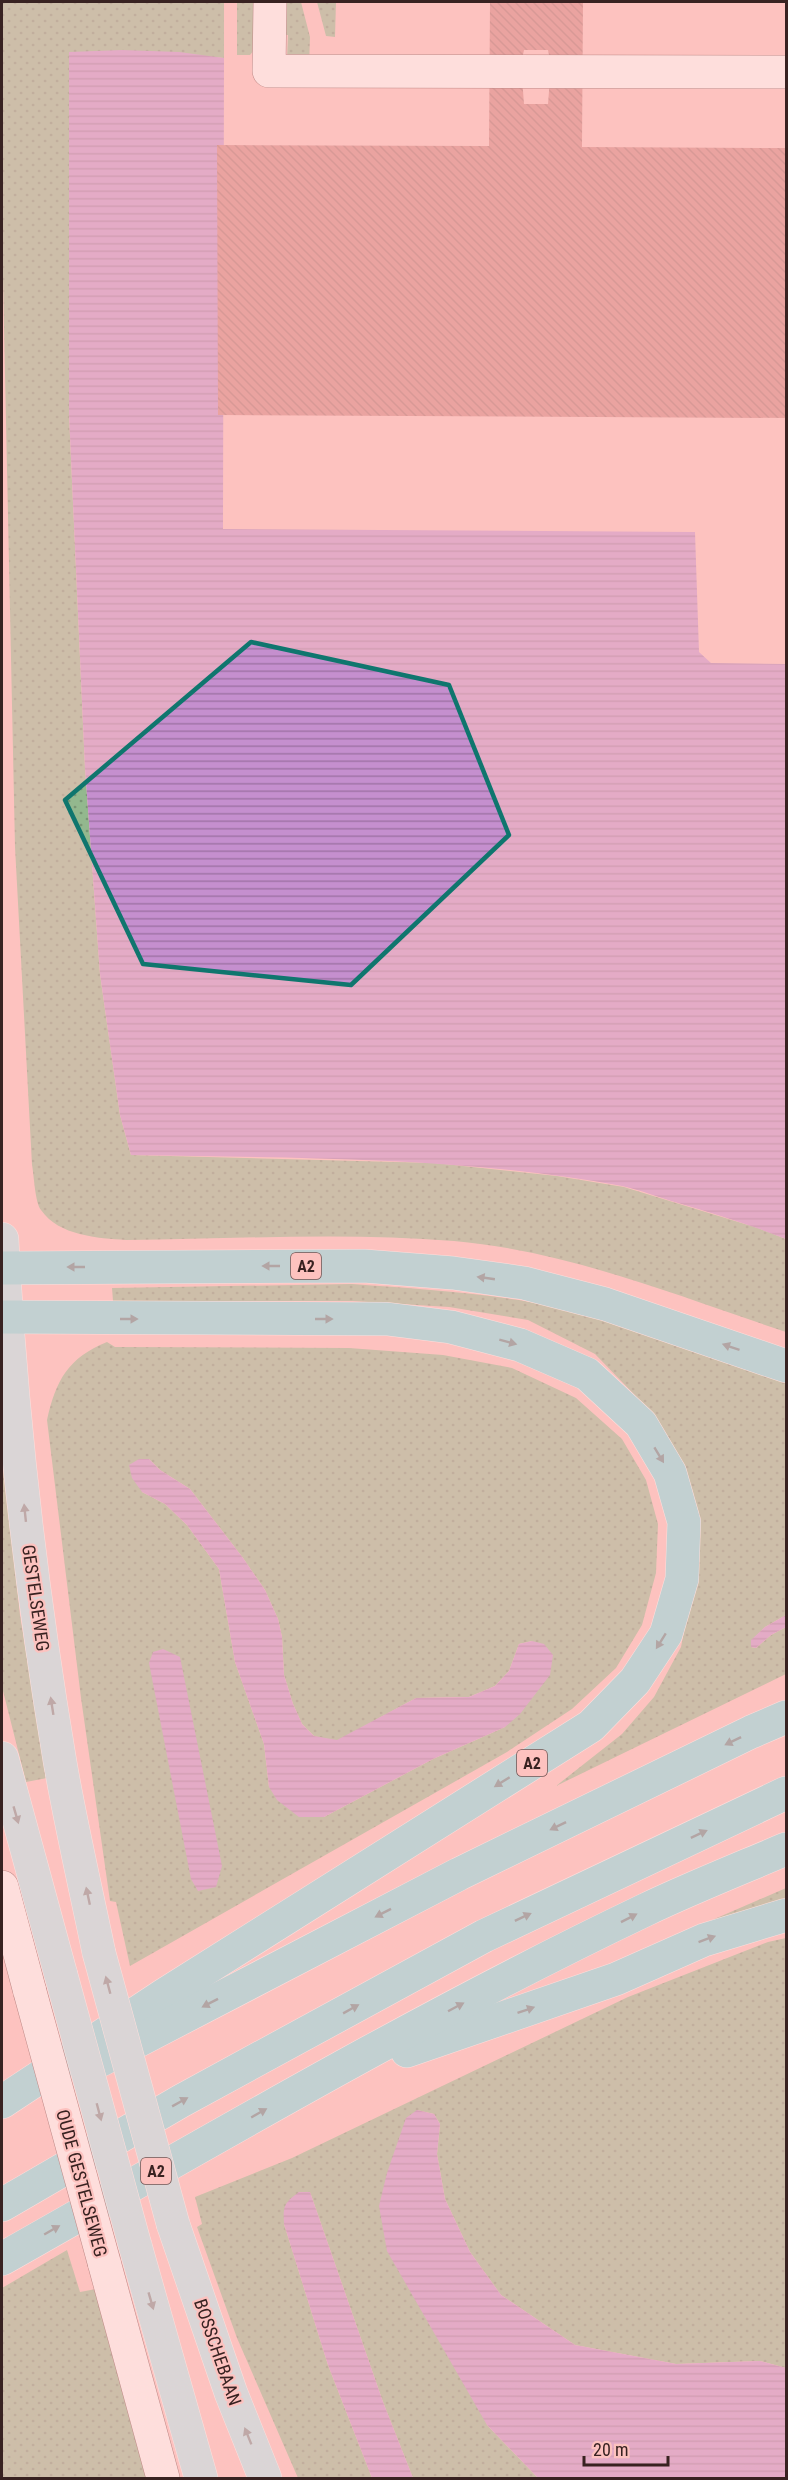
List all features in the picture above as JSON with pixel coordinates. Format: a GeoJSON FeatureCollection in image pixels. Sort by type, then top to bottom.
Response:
{"type":"FeatureCollection","features":[{"type":"Feature","properties":{"kind":"highway","name":"A2"},"geometry":{"type":"LineString","coordinates":[[2,1258],[364,1266],[453,1273],[524,1283],[605,1304],[786,1366]]}},
{"type":"Feature","properties":{"kind":"highway","name":"A2"},"geometry":{"type":"LineString","coordinates":[[2,2102],[164,1995],[591,1726],[636,1681],[666,1634],[682,1579],[684,1522],[670,1473],[641,1424],[587,1374],[520,1345],[451,1327],[387,1319],[4,1318]]}},
{"type":"Feature","properties":{"kind":"highway"},"geometry":{"type":"LineString","coordinates":[[2,2112],[459,1874],[786,1717]]}},
{"type":"Feature","properties":{"kind":"highway"},"geometry":{"type":"LineString","coordinates":[[2,2205],[181,2101],[484,1936],[786,1793]]}},
{"type":"Feature","properties":{"kind":"highway","name":"A2"},"geometry":{"type":"LineString","coordinates":[[2,2259],[311,2083],[506,1980],[646,1910],[786,1849]]}},
{"type":"Feature","properties":{"kind":"highway","name":"A2"},"geometry":{"type":"LineString","coordinates":[[311,2083],[616,1979],[704,1940],[786,1915]]}},
{"type":"Feature","properties":{"kind":"main road","name":"GESTELSEWEG"},"geometry":{"type":"LineString","coordinates":[[2,1258],[4,1318],[31,1570],[60,1764],[99,1953],[173,2224]]}},
{"type":"Feature","properties":{"kind":"main road"},"geometry":{"type":"LineString","coordinates":[[2,1758],[201,2478]]}},
{"type":"Feature","properties":{"kind":"main road","name":"BOSSCHEBAAN"},"geometry":{"type":"LineString","coordinates":[[173,2224],[231,2393],[265,2478]]}},
{"type":"Feature","properties":{"kind":"street"},"geometry":{"type":"LineString","coordinates":[[270,2],[269,71],[786,72]]}},
{"type":"Feature","properties":{"kind":"street","name":"OUDE GESTELSEWEG"},"geometry":{"type":"LineString","coordinates":[[2,1887],[163,2478]]}},
{"type":"Feature","properties":{"kind":"highlighted area"},"geometry":{"type":"Polygon","coordinates":[[[251,642],[449,685],[509,835],[351,985],[143,964],[65,800],[251,642]]]}},
{"type":"Feature","properties":{"kind":"green space"},"geometry":{"type":"Polygon","coordinates":[[[3,2],[224,2],[224,58],[147,52],[69,53],[69,414],[85,768],[100,974],[120,1115],[131,1155],[435,1163],[557,1176],[624,1187],[758,1228],[786,1239],[786,1332],[622,1277],[539,1254],[497,1246],[413,1238],[372,1237],[126,1240],[80,1234],[68,1230],[49,1219],[41,1210],[36,1195],[32,1165],[15,847],[2,233],[3,2]]]}},
{"type":"Feature","properties":{"kind":"green space"},"geometry":{"type":"Polygon","coordinates":[[[237,2],[255,2],[255,49],[250,55],[237,55],[237,2]]]}},
{"type":"Feature","properties":{"kind":"green space"},"geometry":{"type":"Polygon","coordinates":[[[283,2],[301,2],[310,37],[309,67],[287,59],[288,35],[283,35],[283,2]]]}},
{"type":"Feature","properties":{"kind":"green space"},"geometry":{"type":"Polygon","coordinates":[[[317,2],[336,2],[335,37],[326,36],[317,2]]]}},
{"type":"Feature","properties":{"kind":"green space"},"geometry":{"type":"Polygon","coordinates":[[[352,1284],[479,1295],[543,1304],[651,1333],[786,1381],[786,1615],[765,1627],[751,1641],[751,1647],[756,1648],[771,1635],[786,1627],[786,1674],[556,1786],[622,1734],[654,1697],[681,1647],[694,1581],[652,1413],[595,1354],[528,1320],[449,1307],[352,1301],[113,1301],[112,1288],[352,1284]]]}},
{"type":"Feature","properties":{"kind":"green space"},"geometry":{"type":"Polygon","coordinates":[[[107,1342],[115,1347],[349,1348],[443,1355],[512,1368],[576,1398],[622,1439],[646,1480],[658,1524],[656,1573],[642,1625],[616,1668],[572,1709],[507,1752],[130,1966],[116,1902],[110,1901],[81,1698],[47,1420],[55,1393],[66,1372],[82,1355],[107,1342]],[[149,1459],[142,1492],[165,1504],[187,1525],[219,1569],[235,1662],[264,1744],[269,1787],[324,1817],[433,1759],[505,1727],[532,1641],[519,1644],[509,1671],[495,1686],[469,1697],[416,1698],[337,1741],[314,1736],[302,1724],[293,1704],[284,1675],[282,1637],[278,1619],[265,1590],[190,1489],[160,1470],[149,1459]]]}},
{"type":"Feature","properties":{"kind":"green space"},"geometry":{"type":"Polygon","coordinates":[[[2,1440],[20,1615],[47,1778],[26,1782],[2,1687],[2,1440]]]}},
{"type":"Feature","properties":{"kind":"green space"},"geometry":{"type":"Polygon","coordinates":[[[786,1888],[786,1902],[696,1927],[786,1888]]]}},
{"type":"Feature","properties":{"kind":"green space"},"geometry":{"type":"Polygon","coordinates":[[[786,1938],[786,2368],[760,2361],[676,2364],[575,2345],[501,2295],[470,2252],[445,2199],[437,2154],[440,2124],[434,2114],[417,2110],[487,2425],[538,2478],[413,2478],[383,2402],[310,2192],[284,2224],[328,2365],[372,2478],[298,2478],[237,2338],[197,2227],[202,2224],[195,2197],[292,2158],[628,1997],[768,1942],[786,1938]]]}},
{"type":"Feature","properties":{"kind":"green space"},"geometry":{"type":"Polygon","coordinates":[[[67,2250],[80,2292],[96,2289],[147,2478],[2,2478],[2,2288],[67,2250]]]}},
{"type":"Feature","properties":{"kind":"shaded area"},"geometry":{"type":"Polygon","coordinates":[[[122,50],[179,52],[224,58],[223,529],[695,532],[699,652],[711,663],[786,664],[786,1239],[622,1186],[561,1176],[377,1160],[131,1155],[120,1115],[100,974],[85,768],[69,414],[69,52],[122,50]]]}},
{"type":"Feature","properties":{"kind":"shaded area"},"geometry":{"type":"Polygon","coordinates":[[[139,1459],[149,1459],[160,1470],[190,1489],[265,1590],[278,1619],[282,1637],[284,1675],[293,1704],[302,1724],[314,1736],[337,1740],[416,1698],[469,1697],[495,1686],[509,1671],[519,1644],[532,1641],[544,1644],[553,1655],[550,1675],[520,1714],[505,1727],[433,1759],[324,1817],[299,1817],[277,1800],[269,1787],[264,1744],[235,1662],[219,1569],[187,1525],[165,1504],[142,1492],[132,1478],[129,1465],[139,1459]]]}},
{"type":"Feature","properties":{"kind":"shaded area"},"geometry":{"type":"Polygon","coordinates":[[[786,1615],[786,1627],[771,1635],[756,1648],[751,1647],[751,1640],[765,1627],[786,1615]]]}},
{"type":"Feature","properties":{"kind":"shaded area"},"geometry":{"type":"Polygon","coordinates":[[[163,1649],[180,1657],[222,1866],[216,1887],[198,1891],[191,1879],[149,1663],[153,1652],[163,1649]]]}},
{"type":"Feature","properties":{"kind":"shaded area"},"geometry":{"type":"Polygon","coordinates":[[[417,2110],[434,2114],[440,2124],[437,2154],[445,2199],[470,2252],[501,2295],[575,2345],[676,2364],[760,2361],[786,2368],[786,2478],[538,2478],[487,2425],[387,2251],[379,2206],[387,2173],[406,2118],[417,2110]]]}},
{"type":"Feature","properties":{"kind":"shaded area"},"geometry":{"type":"Polygon","coordinates":[[[299,2192],[310,2192],[383,2402],[413,2478],[372,2478],[328,2365],[284,2224],[286,2205],[299,2192]]]}},
{"type":"Feature","properties":{"kind":"building"},"geometry":{"type":"Polygon","coordinates":[[[490,2],[583,2],[582,147],[786,148],[786,418],[218,415],[217,145],[489,146],[490,2]],[[524,50],[521,64],[524,104],[548,104],[551,65],[548,50],[524,50]]]}}]}
